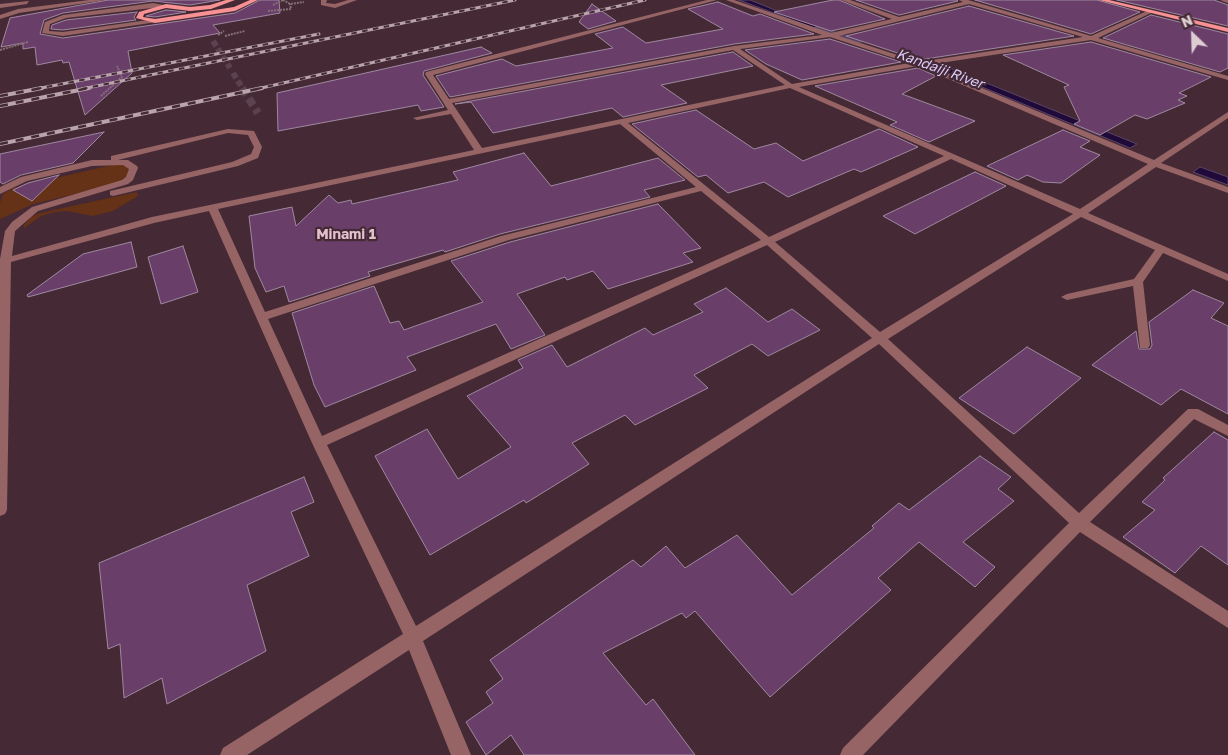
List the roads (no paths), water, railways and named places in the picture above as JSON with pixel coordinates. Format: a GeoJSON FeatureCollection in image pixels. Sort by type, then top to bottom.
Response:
{"type":"FeatureCollection","features":[{"type":"Feature","properties":{"kind":"main road"},"geometry":{"type":"LineString","coordinates":[[232,0],[211,7],[190,9],[166,6],[141,13],[139,18],[156,21],[235,10],[255,0]]}},
{"type":"Feature","properties":{"kind":"main road"},"geometry":{"type":"LineString","coordinates":[[1102,0],[1228,30]]}},
{"type":"Feature","properties":{"kind":"street"},"geometry":{"type":"LineString","coordinates":[[0,6],[49,0]]}},
{"type":"Feature","properties":{"kind":"street"},"geometry":{"type":"LineString","coordinates":[[0,17],[18,12],[104,0]]}},
{"type":"Feature","properties":{"kind":"street"},"geometry":{"type":"LineString","coordinates":[[324,0],[324,4],[335,6],[354,0]]}},
{"type":"Feature","properties":{"kind":"street"},"geometry":{"type":"LineString","coordinates":[[480,152],[430,74],[714,0]]}},
{"type":"Feature","properties":{"kind":"street"},"geometry":{"type":"LineString","coordinates":[[729,0],[753,10],[920,64],[1157,164],[1228,190]]}},
{"type":"Feature","properties":{"kind":"street"},"geometry":{"type":"LineString","coordinates":[[844,0],[898,20]]}},
{"type":"Feature","properties":{"kind":"street"},"geometry":{"type":"LineString","coordinates":[[962,0],[1228,78]]}},
{"type":"Feature","properties":{"kind":"street"},"geometry":{"type":"LineString","coordinates":[[447,102],[734,48],[832,35],[970,2]]}},
{"type":"Feature","properties":{"kind":"street"},"geometry":{"type":"LineString","coordinates":[[156,21],[63,34],[45,33],[47,23],[65,16],[153,5],[166,6]]}},
{"type":"Feature","properties":{"kind":"street"},"geometry":{"type":"LineString","coordinates":[[2,259],[212,207],[791,86],[938,61],[1092,38],[1149,12]]}},
{"type":"Feature","properties":{"kind":"street"},"geometry":{"type":"LineString","coordinates":[[734,48],[791,86],[1228,278]]}},
{"type":"Feature","properties":{"kind":"street"},"geometry":{"type":"LineString","coordinates":[[417,118],[453,111]]}},
{"type":"Feature","properties":{"kind":"street"},"geometry":{"type":"LineString","coordinates":[[230,755],[880,338],[1081,213],[1157,164],[1228,114]]}},
{"type":"Feature","properties":{"kind":"street"},"geometry":{"type":"LineString","coordinates":[[621,121],[768,241],[880,338],[1079,523],[1228,620]]}},
{"type":"Feature","properties":{"kind":"street"},"geometry":{"type":"LineString","coordinates":[[0,184],[228,131],[243,130],[251,133],[258,147],[255,156],[236,164],[28,213]]}},
{"type":"Feature","properties":{"kind":"street"},"geometry":{"type":"LineString","coordinates":[[319,443],[768,241],[950,156]]}},
{"type":"Feature","properties":{"kind":"street"},"geometry":{"type":"LineString","coordinates":[[0,510],[2,259],[10,231],[28,213],[56,202],[118,185],[130,178],[133,171],[131,164],[125,162],[92,163]]}},
{"type":"Feature","properties":{"kind":"street"},"geometry":{"type":"LineString","coordinates":[[0,191],[24,179]]}},
{"type":"Feature","properties":{"kind":"street"},"geometry":{"type":"LineString","coordinates":[[262,317],[506,238],[701,188]]}},
{"type":"Feature","properties":{"kind":"street"},"geometry":{"type":"LineString","coordinates":[[212,207],[319,443],[413,636],[461,755]]}},
{"type":"Feature","properties":{"kind":"street"},"geometry":{"type":"LineString","coordinates":[[1144,345],[1138,282],[1161,248]]}},
{"type":"Feature","properties":{"kind":"street"},"geometry":{"type":"LineString","coordinates":[[1067,297],[1138,282]]}},
{"type":"Feature","properties":{"kind":"street"},"geometry":{"type":"LineString","coordinates":[[850,755],[1079,523],[1193,412],[1228,431]]}},
{"type":"Feature","properties":{"kind":"water"},"geometry":{"type":"Polygon","coordinates":[[[739,0],[750,0],[792,17],[835,30],[825,32],[739,0]]]}},
{"type":"Feature","properties":{"kind":"water"},"geometry":{"type":"Polygon","coordinates":[[[942,65],[1137,144],[1130,148],[936,68],[942,65]]]}},
{"type":"Feature","properties":{"kind":"water"},"geometry":{"type":"Polygon","coordinates":[[[1200,167],[1228,177],[1228,185],[1193,172],[1200,167]]]}},
{"type":"Feature","properties":{"kind":"waterway","name":"Kandaiji River"},"geometry":{"type":"LineString","coordinates":[[816,27],[861,42]]}},
{"type":"Feature","properties":{"kind":"waterway","name":"Kandaiji River"},"geometry":{"type":"LineString","coordinates":[[901,55],[949,70]]}},
{"type":"Feature","properties":{"kind":"tunnel"},"geometry":{"type":"LineString","coordinates":[[213,41],[230,68]]}},
{"type":"Feature","properties":{"kind":"tunnel"},"geometry":{"type":"LineString","coordinates":[[233,73],[243,89]]}},
{"type":"Feature","properties":{"kind":"tunnel"},"geometry":{"type":"LineString","coordinates":[[242,88],[258,113]]}},
{"type":"Feature","properties":{"kind":"railway"},"geometry":{"type":"LineString","coordinates":[[82,89],[515,0]]}},
{"type":"Feature","properties":{"kind":"railway"},"geometry":{"type":"LineString","coordinates":[[257,89],[645,0]]}},
{"type":"Feature","properties":{"kind":"railway"},"geometry":{"type":"LineString","coordinates":[[36,89],[319,34]]}},
{"type":"Feature","properties":{"kind":"railway"},"geometry":{"type":"LineString","coordinates":[[0,96],[42,88]]}},
{"type":"Feature","properties":{"kind":"railway"},"geometry":{"type":"LineString","coordinates":[[0,106],[89,88]]}},
{"type":"Feature","properties":{"kind":"railway"},"geometry":{"type":"LineString","coordinates":[[0,144],[262,88]]}},
{"type":"Feature","properties":{"kind":"district","name":"Minami 1"},"geometry":{"type":"Point","coordinates":[346,235]}}]}
